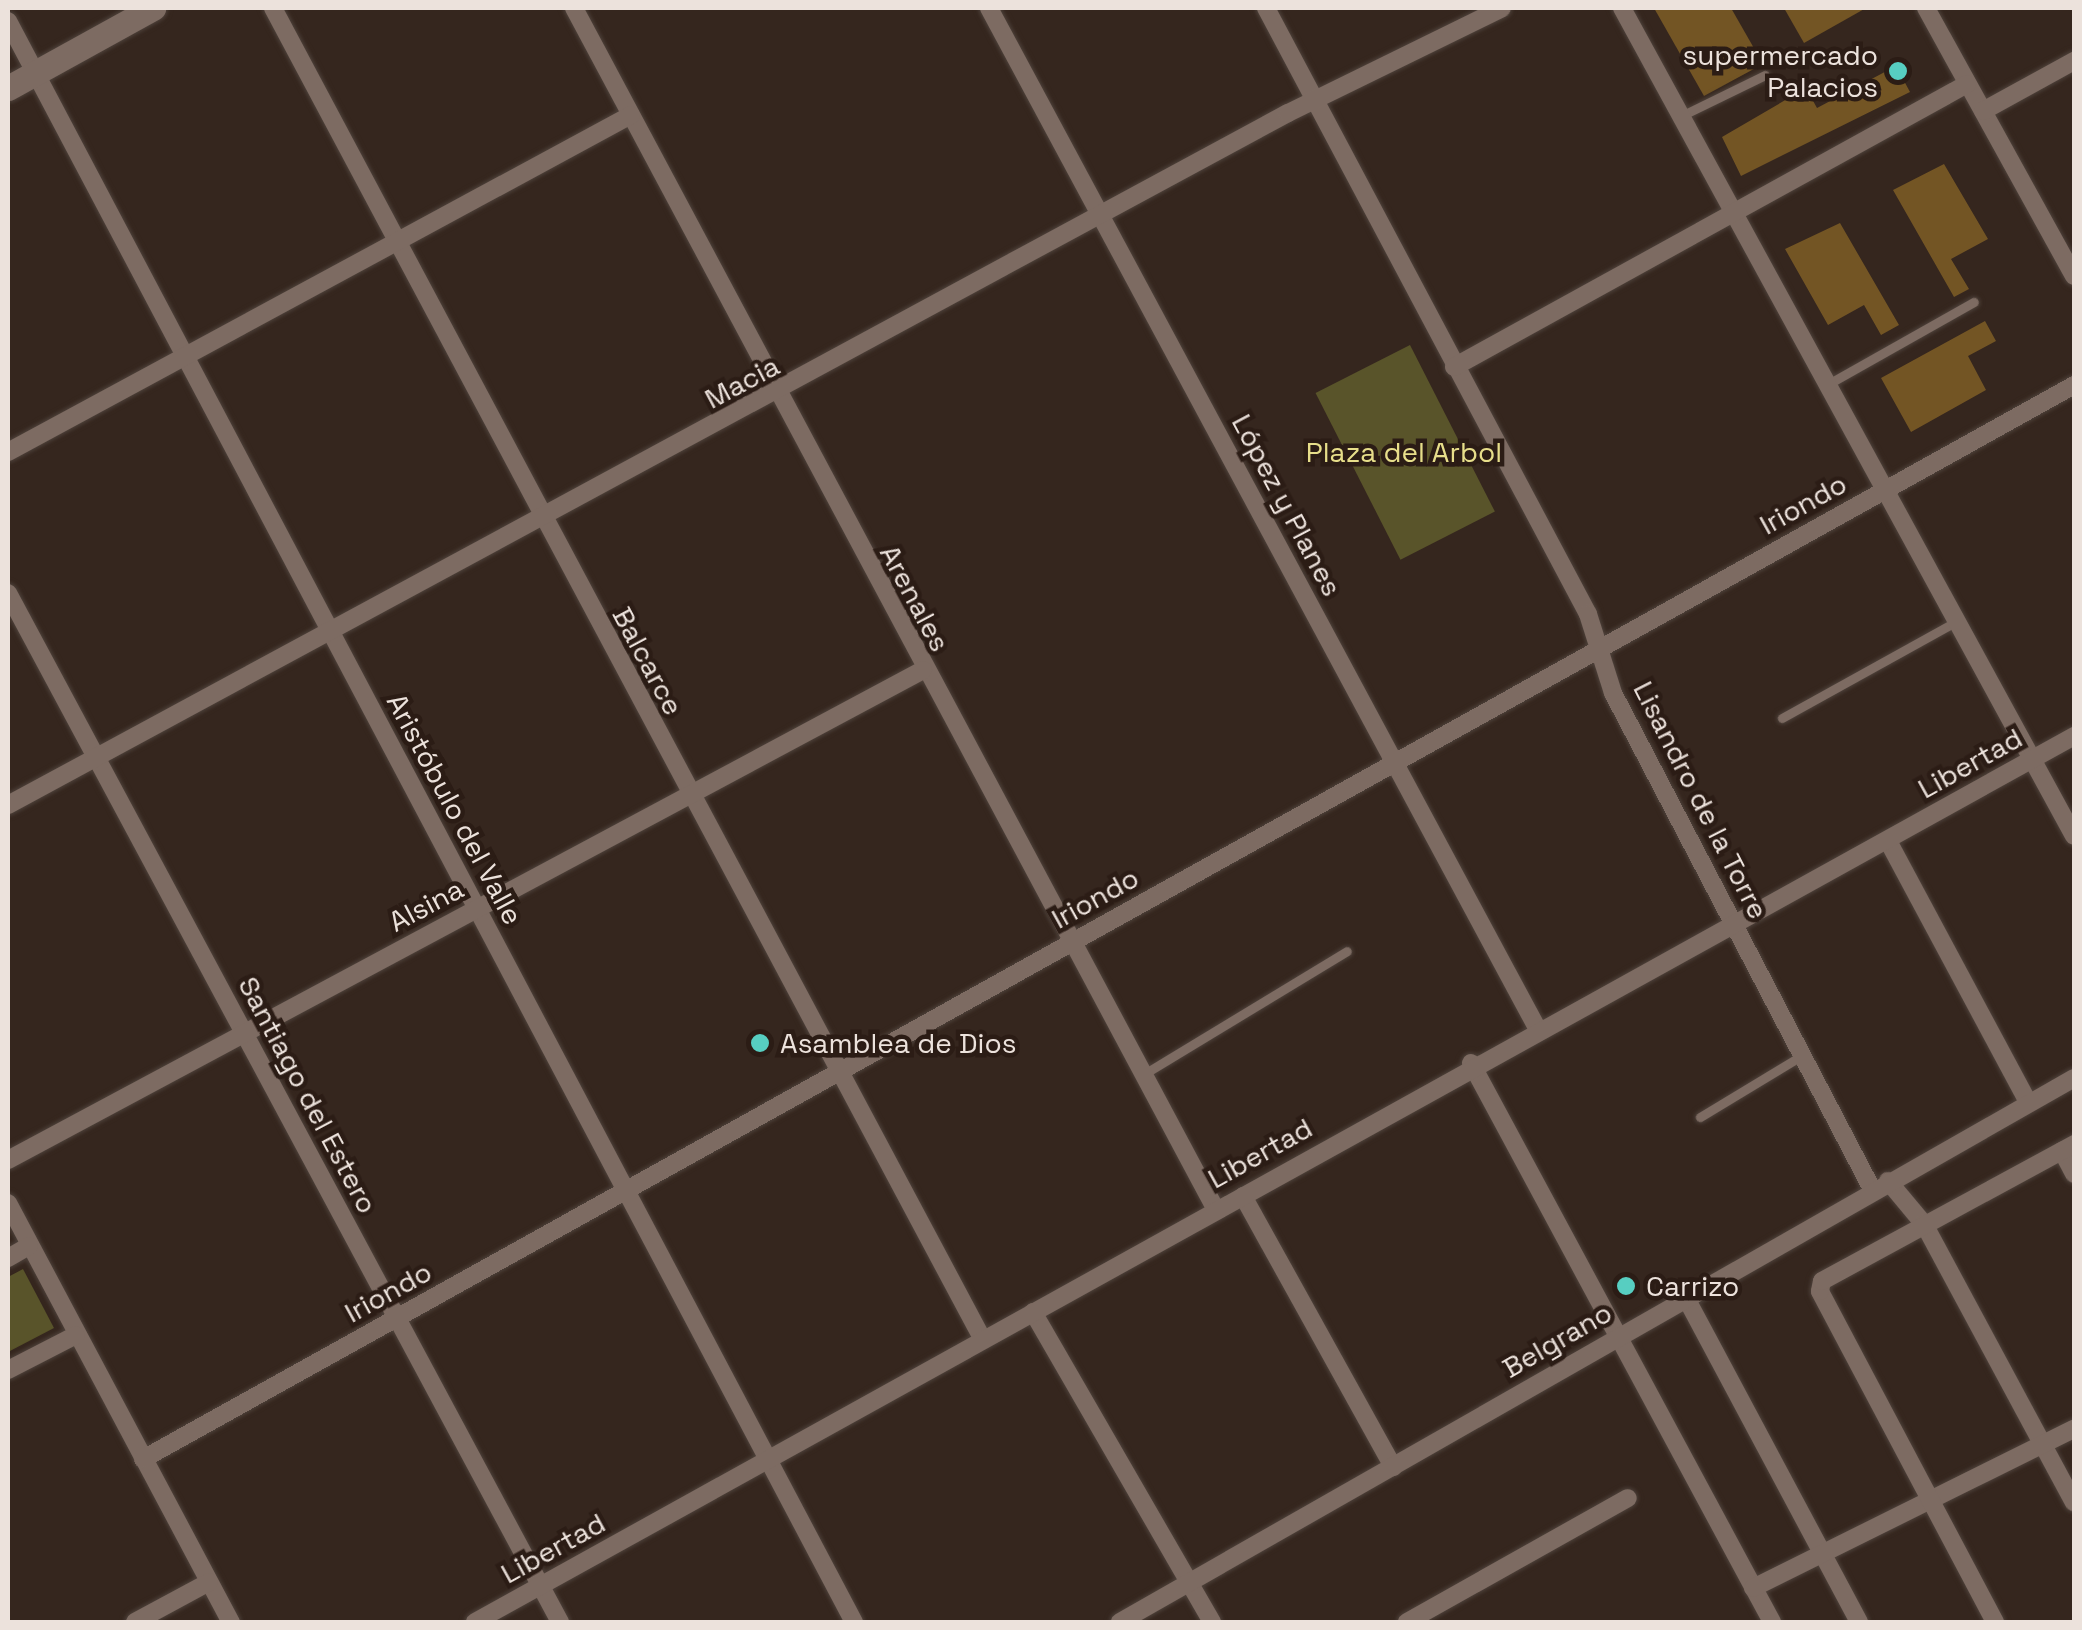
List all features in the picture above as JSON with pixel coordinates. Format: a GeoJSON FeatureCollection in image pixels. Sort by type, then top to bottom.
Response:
{"type":"FeatureCollection","features":[{"type":"Feature","properties":{"kind":"street"},"geometry":{"type":"LineString","coordinates":[[8,88],[153,8]]}},
{"type":"Feature","properties":{"kind":"street","name":"Balcarce"},"geometry":{"type":"LineString","coordinates":[[273,8],[541,520],[982,1338]]}},
{"type":"Feature","properties":{"kind":"street","name":"Arenales"},"geometry":{"type":"LineString","coordinates":[[574,8],[776,395],[1216,1210]]}},
{"type":"Feature","properties":{"kind":"street","name":"López y Planes"},"geometry":{"type":"LineString","coordinates":[[989,8],[1537,1028]]}},
{"type":"Feature","properties":{"kind":"street","name":"Lisandro de la Torre"},"geometry":{"type":"LineString","coordinates":[[1266,8],[1602,648],[1613,693],[1801,1056],[1880,1185],[1924,1224],[2074,1502]]}},
{"type":"Feature","properties":{"kind":"street","name":"Macia"},"geometry":{"type":"LineString","coordinates":[[8,805],[1317,102],[1502,8]]}},
{"type":"Feature","properties":{"kind":"street"},"geometry":{"type":"LineString","coordinates":[[1622,8],[1738,211],[2074,836]]}},
{"type":"Feature","properties":{"kind":"street"},"geometry":{"type":"LineString","coordinates":[[1926,8],[2074,276]]}},
{"type":"Feature","properties":{"kind":"street","name":"Aristóbulo del Valle"},"geometry":{"type":"LineString","coordinates":[[8,21],[854,1622]]}},
{"type":"Feature","properties":{"kind":"street"},"geometry":{"type":"LineString","coordinates":[[1983,111],[2074,61]]}},
{"type":"Feature","properties":{"kind":"street"},"geometry":{"type":"LineString","coordinates":[[1454,367],[1967,84]]}},
{"type":"Feature","properties":{"kind":"street"},"geometry":{"type":"LineString","coordinates":[[8,452],[631,116]]}},
{"type":"Feature","properties":{"kind":"street","name":"Iriondo"},"geometry":{"type":"LineString","coordinates":[[143,1459],[2074,385]]}},
{"type":"Feature","properties":{"kind":"street","name":"Santiago del Estero"},"geometry":{"type":"LineString","coordinates":[[8,594],[560,1622]]}},
{"type":"Feature","properties":{"kind":"street","name":"Alsina"},"geometry":{"type":"LineString","coordinates":[[8,1160],[923,670]]}},
{"type":"Feature","properties":{"kind":"street","name":"Libertad"},"geometry":{"type":"LineString","coordinates":[[474,1622],[1243,1196],[1471,1063],[1734,924],[2074,736]]}},
{"type":"Feature","properties":{"kind":"street"},"geometry":{"type":"LineString","coordinates":[[1888,840],[2028,1102]]}},
{"type":"Feature","properties":{"kind":"street"},"geometry":{"type":"LineString","coordinates":[[1471,1063],[1772,1622]]}},
{"type":"Feature","properties":{"kind":"street","name":"Belgrano"},"geometry":{"type":"LineString","coordinates":[[1120,1622],[1880,1185],[2074,1078]]}},
{"type":"Feature","properties":{"kind":"street"},"geometry":{"type":"LineString","coordinates":[[1995,1622],[1820,1292],[1822,1281],[2068,1148],[2074,1174]]}},
{"type":"Feature","properties":{"kind":"street"},"geometry":{"type":"LineString","coordinates":[[1243,1196],[1393,1467]]}},
{"type":"Feature","properties":{"kind":"street"},"geometry":{"type":"LineString","coordinates":[[8,1203],[232,1622]]}},
{"type":"Feature","properties":{"kind":"street"},"geometry":{"type":"LineString","coordinates":[[8,1258],[29,1246]]}},
{"type":"Feature","properties":{"kind":"street"},"geometry":{"type":"LineString","coordinates":[[1686,1298],[1859,1622]]}},
{"type":"Feature","properties":{"kind":"street"},"geometry":{"type":"LineString","coordinates":[[1033,1312],[1212,1622]]}},
{"type":"Feature","properties":{"kind":"street"},"geometry":{"type":"LineString","coordinates":[[8,1370],[76,1335]]}},
{"type":"Feature","properties":{"kind":"street"},"geometry":{"type":"LineString","coordinates":[[1753,1588],[1824,1558],[2074,1429]]}},
{"type":"Feature","properties":{"kind":"street"},"geometry":{"type":"LineString","coordinates":[[1407,1622],[1628,1498]]}},
{"type":"Feature","properties":{"kind":"street"},"geometry":{"type":"LineString","coordinates":[[135,1622],[209,1582]]}},
{"type":"Feature","properties":{"kind":"lane"},"geometry":{"type":"LineString","coordinates":[[1684,115],[1765,75]]}},
{"type":"Feature","properties":{"kind":"lane"},"geometry":{"type":"LineString","coordinates":[[1830,383],[1974,302]]}},
{"type":"Feature","properties":{"kind":"lane"},"geometry":{"type":"LineString","coordinates":[[1782,718],[1957,621]]}},
{"type":"Feature","properties":{"kind":"lane"},"geometry":{"type":"LineString","coordinates":[[1144,1074],[1347,951]]}},
{"type":"Feature","properties":{"kind":"lane"},"geometry":{"type":"LineString","coordinates":[[1700,1117],[1801,1056]]}},
{"type":"Feature","properties":{"kind":"green space","name":"Plaza del Arbol"},"geometry":{"type":"Polygon","coordinates":[[[1410,345],[1495,512],[1400,560],[1316,393],[1410,345]]]}},
{"type":"Feature","properties":{"kind":"green space"},"geometry":{"type":"Polygon","coordinates":[[[23,1269],[54,1328],[8,1352],[8,1277],[23,1269]]]}},
{"type":"Feature","properties":{"kind":"building"},"geometry":{"type":"Polygon","coordinates":[[[1654,8],[1731,8],[1763,64],[1704,96],[1654,8]]]}},
{"type":"Feature","properties":{"kind":"building"},"geometry":{"type":"Polygon","coordinates":[[[1784,8],[1866,8],[1804,43],[1784,8]]]}},
{"type":"Feature","properties":{"kind":"building"},"geometry":{"type":"Polygon","coordinates":[[[1896,66],[1910,92],[1741,176],[1722,137],[1806,88],[1817,108],[1896,66]]]}},
{"type":"Feature","properties":{"kind":"building"},"geometry":{"type":"Polygon","coordinates":[[[1944,164],[1988,239],[1951,259],[1969,289],[1954,297],[1893,190],[1944,164]]]}},
{"type":"Feature","properties":{"kind":"building"},"geometry":{"type":"Polygon","coordinates":[[[1840,223],[1899,325],[1881,335],[1864,305],[1828,325],[1785,249],[1840,223]]]}},
{"type":"Feature","properties":{"kind":"building"},"geometry":{"type":"Polygon","coordinates":[[[1985,321],[1996,341],[1968,356],[1986,390],[1911,432],[1881,378],[1985,321]]]}},
{"type":"Feature","properties":{"kind":"place","name":"supermercado Palacios"},"geometry":{"type":"Point","coordinates":[1898,71]}},
{"type":"Feature","properties":{"kind":"place","name":"Asamblea de Dios"},"geometry":{"type":"Point","coordinates":[760,1043]}},
{"type":"Feature","properties":{"kind":"place","name":"Carrizo"},"geometry":{"type":"Point","coordinates":[1626,1286]}}]}
